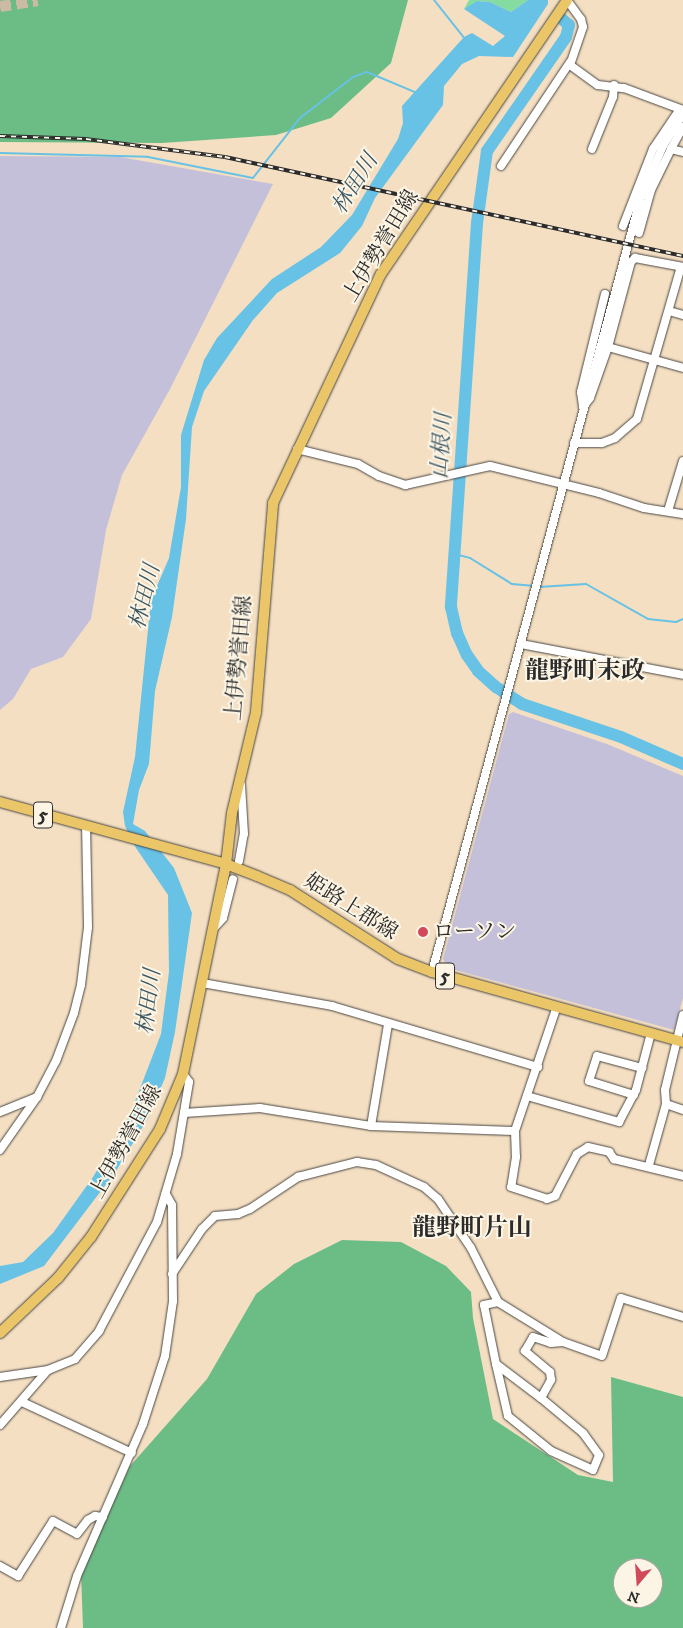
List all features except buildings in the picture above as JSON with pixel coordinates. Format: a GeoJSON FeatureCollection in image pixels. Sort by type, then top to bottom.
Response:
{"type":"FeatureCollection","features":[{"type":"Feature","properties":{"kind":"main road","name":"上伊勢誉田線"},"geometry":{"type":"LineString","coordinates":[[0,1333],[58,1278],[91,1238],[155,1137],[183,1074],[226,864],[232,813],[256,712],[269,517],[297,449],[381,274],[567,0]]}},
{"type":"Feature","properties":{"kind":"main road","name":"姫路上郡線"},"geometry":{"type":"LineString","coordinates":[[0,802],[226,864],[290,890],[359,937],[398,959],[432,972],[556,1009],[680,1041]]}},
{"type":"Feature","properties":{"kind":"street"},"geometry":{"type":"LineString","coordinates":[[501,166],[570,62],[583,27],[581,19],[567,0]]}},
{"type":"Feature","properties":{"kind":"street"},"geometry":{"type":"LineString","coordinates":[[570,62],[570,65],[598,85],[614,86],[682,111]]}},
{"type":"Feature","properties":{"kind":"street"},"geometry":{"type":"LineString","coordinates":[[592,149],[613,97],[614,86]]}},
{"type":"Feature","properties":{"kind":"street"},"geometry":{"type":"LineString","coordinates":[[623,226],[653,149],[682,111]]}},
{"type":"Feature","properties":{"kind":"street"},"geometry":{"type":"LineString","coordinates":[[432,972],[641,197],[663,146],[682,111]]}},
{"type":"Feature","properties":{"kind":"street"},"geometry":{"type":"LineString","coordinates":[[639,233],[651,190],[683,127]]}},
{"type":"Feature","properties":{"kind":"street"},"geometry":{"type":"LineString","coordinates":[[671,149],[683,152]]}},
{"type":"Feature","properties":{"kind":"street"},"geometry":{"type":"LineString","coordinates":[[574,443],[602,443],[626,431],[637,418],[656,360],[682,267],[635,258],[631,262],[608,347],[590,398],[583,407]]}},
{"type":"Feature","properties":{"kind":"street"},"geometry":{"type":"LineString","coordinates":[[583,407],[581,392],[605,294]]}},
{"type":"Feature","properties":{"kind":"street"},"geometry":{"type":"LineString","coordinates":[[669,311],[683,315]]}},
{"type":"Feature","properties":{"kind":"street"},"geometry":{"type":"LineString","coordinates":[[608,347],[683,368]]}},
{"type":"Feature","properties":{"kind":"street"},"geometry":{"type":"LineString","coordinates":[[297,449],[358,464],[386,479],[405,485],[490,466],[644,508],[683,514]]}},
{"type":"Feature","properties":{"kind":"street"},"geometry":{"type":"LineString","coordinates":[[668,511],[683,461]]}},
{"type":"Feature","properties":{"kind":"street"},"geometry":{"type":"LineString","coordinates":[[521,644],[683,675]]}},
{"type":"Feature","properties":{"kind":"street"},"geometry":{"type":"LineString","coordinates":[[239,861],[244,834],[241,778]]}},
{"type":"Feature","properties":{"kind":"street"},"geometry":{"type":"LineString","coordinates":[[0,1150],[37,1097],[56,1061],[82,985],[88,927],[86,827]]}},
{"type":"Feature","properties":{"kind":"street"},"geometry":{"type":"LineString","coordinates":[[211,931],[223,918],[233,879]]}},
{"type":"Feature","properties":{"kind":"street"},"geometry":{"type":"LineString","coordinates":[[202,982],[300,998],[388,1024],[453,1040],[538,1067]]}},
{"type":"Feature","properties":{"kind":"street"},"geometry":{"type":"LineString","coordinates":[[556,1009],[515,1131],[516,1157],[510,1186],[547,1199],[555,1196],[577,1154],[588,1147],[609,1152],[614,1159],[649,1165],[683,1176]]}},
{"type":"Feature","properties":{"kind":"street"},"geometry":{"type":"LineString","coordinates":[[649,1165],[666,1104],[665,1090],[680,1041],[683,1015]]}},
{"type":"Feature","properties":{"kind":"street"},"geometry":{"type":"LineString","coordinates":[[371,1126],[388,1024]]}},
{"type":"Feature","properties":{"kind":"street"},"geometry":{"type":"LineString","coordinates":[[528,1096],[620,1122],[634,1095],[651,1033]]}},
{"type":"Feature","properties":{"kind":"street"},"geometry":{"type":"LineString","coordinates":[[634,1095],[589,1081],[597,1056],[642,1068]]}},
{"type":"Feature","properties":{"kind":"street"},"geometry":{"type":"LineString","coordinates":[[0,1377],[48,1370],[75,1359],[99,1331],[158,1222],[184,1113],[189,1082],[183,1074]]}},
{"type":"Feature","properties":{"kind":"street"},"geometry":{"type":"LineString","coordinates":[[0,1112],[37,1097]]}},
{"type":"Feature","properties":{"kind":"street"},"geometry":{"type":"LineString","coordinates":[[666,1104],[683,1110]]}},
{"type":"Feature","properties":{"kind":"street"},"geometry":{"type":"LineString","coordinates":[[184,1113],[260,1108],[371,1126],[515,1131]]}},
{"type":"Feature","properties":{"kind":"street"},"geometry":{"type":"LineString","coordinates":[[172,1274],[202,1229],[216,1216],[238,1214],[250,1209],[298,1177],[357,1162],[376,1165],[409,1178],[438,1200],[472,1248],[498,1302],[563,1342],[602,1356],[621,1298],[683,1317]]}},
{"type":"Feature","properties":{"kind":"street"},"geometry":{"type":"LineString","coordinates":[[61,1628],[77,1576],[132,1453],[165,1356],[173,1301],[172,1205],[166,1194]]}},
{"type":"Feature","properties":{"kind":"street"},"geometry":{"type":"LineString","coordinates":[[496,1364],[584,1433],[599,1455],[593,1470],[551,1451],[508,1416],[496,1364],[484,1305],[498,1302]]}},
{"type":"Feature","properties":{"kind":"street"},"geometry":{"type":"LineString","coordinates":[[541,1398],[552,1380],[550,1372],[527,1354],[525,1348],[533,1337],[551,1343],[563,1342]]}},
{"type":"Feature","properties":{"kind":"street"},"geometry":{"type":"LineString","coordinates":[[0,1425],[48,1370]]}},
{"type":"Feature","properties":{"kind":"street"},"geometry":{"type":"LineString","coordinates":[[22,1402],[132,1453]]}},
{"type":"Feature","properties":{"kind":"street"},"geometry":{"type":"LineString","coordinates":[[0,1566],[18,1576],[53,1521],[77,1534],[88,1520],[95,1516],[103,1517]]}},
{"type":"Feature","properties":{"kind":"shaded area"},"geometry":{"type":"Polygon","coordinates":[[[0,156],[120,157],[273,184],[170,389],[122,475],[106,530],[91,619],[63,657],[31,669],[13,699],[0,710],[0,156]]]}},
{"type":"Feature","properties":{"kind":"shaded area"},"geometry":{"type":"Polygon","coordinates":[[[513,712],[607,744],[683,776],[683,998],[674,1030],[448,968],[443,959],[509,714],[513,712]]]}},
{"type":"Feature","properties":{"kind":"green space"},"geometry":{"type":"Polygon","coordinates":[[[0,0],[408,0],[391,63],[331,118],[276,135],[162,143],[0,142],[0,0]]]}},
{"type":"Feature","properties":{"kind":"green space"},"geometry":{"type":"Polygon","coordinates":[[[469,0],[528,0],[511,12],[490,2],[478,1],[464,9],[469,0]]]}},
{"type":"Feature","properties":{"kind":"green space"},"geometry":{"type":"Polygon","coordinates":[[[342,1240],[401,1242],[446,1266],[471,1292],[473,1318],[493,1419],[578,1475],[613,1482],[611,1377],[683,1397],[683,1628],[83,1628],[81,1573],[130,1466],[207,1379],[256,1294],[294,1264],[342,1240]]]}},
{"type":"Feature","properties":{"kind":"water"},"geometry":{"type":"Polygon","coordinates":[[[528,0],[548,0],[548,4],[513,57],[479,56],[462,64],[444,86],[443,105],[375,198],[362,226],[340,253],[277,293],[253,320],[204,391],[192,427],[186,519],[172,617],[155,691],[149,764],[139,790],[133,824],[145,831],[174,868],[192,913],[175,1032],[165,1078],[148,1118],[116,1171],[44,1266],[0,1284],[0,1266],[23,1262],[53,1233],[93,1177],[129,1117],[161,1034],[169,972],[168,895],[136,848],[125,826],[123,812],[135,757],[151,600],[169,558],[181,487],[181,435],[204,360],[217,338],[272,279],[321,247],[352,215],[398,139],[403,123],[402,106],[464,37],[472,33],[493,46],[505,36],[464,9],[477,1],[490,2],[511,12],[528,0]]]}},
{"type":"Feature","properties":{"kind":"waterway"},"geometry":{"type":"LineString","coordinates":[[434,0],[465,39]]}},
{"type":"Feature","properties":{"kind":"waterway","name":"山根川"},"geometry":{"type":"LineString","coordinates":[[562,19],[569,25],[566,37],[487,151],[477,223],[451,607],[457,633],[467,655],[478,671],[496,687],[522,704],[621,737],[683,764]]}},
{"type":"Feature","properties":{"kind":"waterway"},"geometry":{"type":"LineString","coordinates":[[0,153],[148,157],[253,178],[300,118],[353,77],[367,72],[417,93]]}},
{"type":"Feature","properties":{"kind":"waterway"},"geometry":{"type":"LineString","coordinates":[[455,554],[470,558],[512,584],[535,586]]}},
{"type":"Feature","properties":{"kind":"waterway"},"geometry":{"type":"LineString","coordinates":[[539,587],[586,584],[648,619],[676,622],[683,619]]}},
{"type":"Feature","properties":{"kind":"tunnel"},"geometry":{"type":"LineString","coordinates":[[0,6],[38,0]]}},
{"type":"Feature","properties":{"kind":"railway"},"geometry":{"type":"LineString","coordinates":[[0,136],[86,139],[225,157],[683,256]]}},
{"type":"Feature","properties":{"kind":"place","name":"ローソン"},"geometry":{"type":"Point","coordinates":[423,932]}},
{"type":"Feature","properties":{"kind":"district","name":"龍野町末政"},"geometry":{"type":"Point","coordinates":[585,672]}},
{"type":"Feature","properties":{"kind":"district","name":"龍野町片山"},"geometry":{"type":"Point","coordinates":[472,1229]}},
{"type":"Feature","properties":{"kind":"water label","name":"林田川"},"geometry":{"type":"Point","coordinates":[355,184]}},
{"type":"Feature","properties":{"kind":"water label","name":"林田川"},"geometry":{"type":"Point","coordinates":[145,597]}},
{"type":"Feature","properties":{"kind":"water label","name":"林田川"},"geometry":{"type":"Point","coordinates":[149,1002]}}]}
